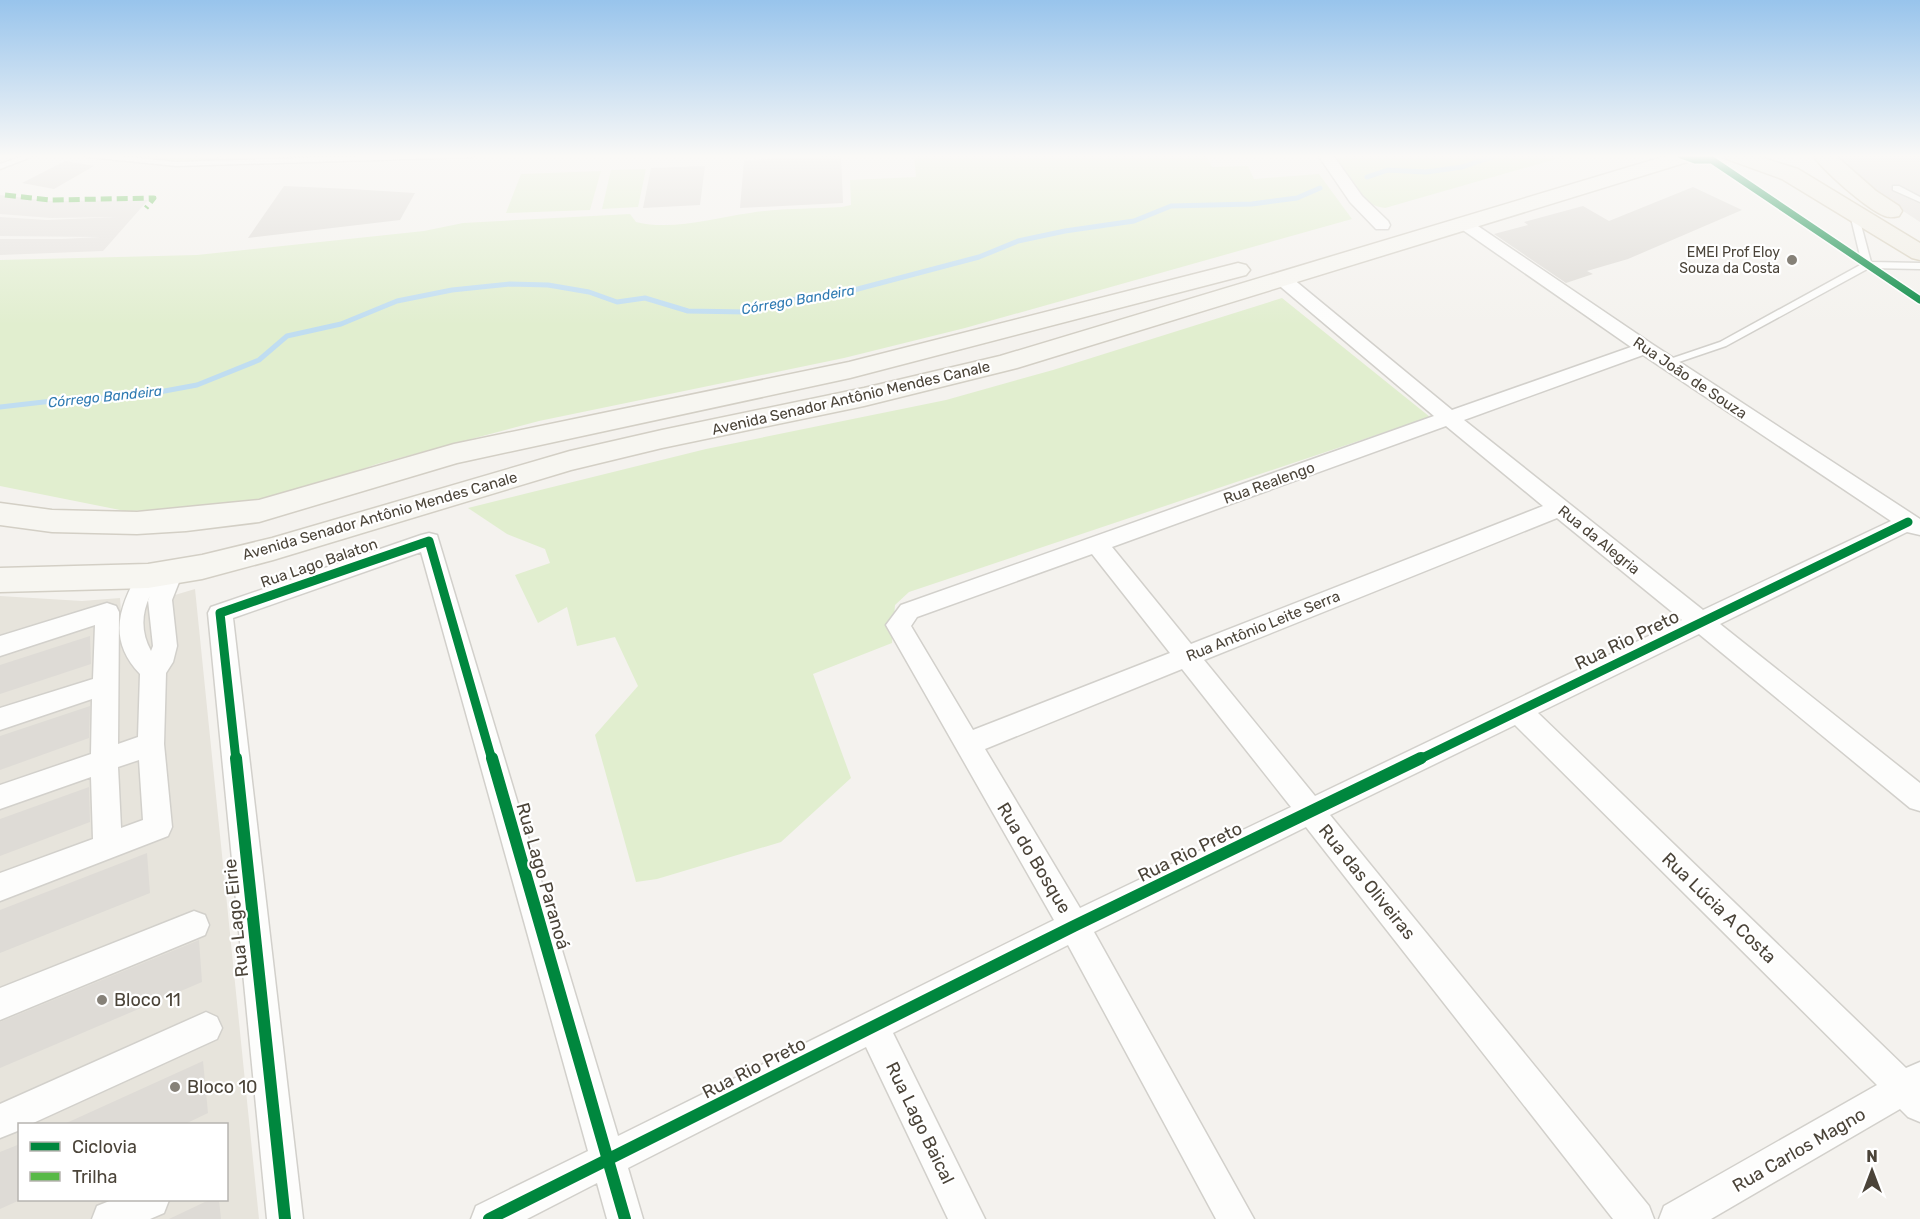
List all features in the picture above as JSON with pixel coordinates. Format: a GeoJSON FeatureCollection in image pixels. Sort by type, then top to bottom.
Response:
{"type":"FeatureCollection","features":[{"type":"Feature","properties":{"kind":"main road","name":"Avenida Senador Antônio Mendes Canale"},"geometry":{"type":"LineString","coordinates":[[0,580],[159,574],[273,549],[390,512],[570,461],[864,398],[1008,362],[1278,269],[1382,225],[1424,212]]}},
{"type":"Feature","properties":{"kind":"main road","name":"Avenida Senador Antônio Mendes Canale"},"geometry":{"type":"LineString","coordinates":[[0,514],[52,521],[136,523],[186,520],[259,511],[454,454],[539,434],[850,370],[1278,269],[1350,257],[1500,212]]}},
{"type":"Feature","properties":{"kind":"main road"},"geometry":{"type":"LineString","coordinates":[[1856,212],[1920,253]]}},
{"type":"Feature","properties":{"kind":"main road"},"geometry":{"type":"LineString","coordinates":[[1892,212],[1920,230]]}},
{"type":"Feature","properties":{"kind":"main road"},"geometry":{"type":"LineString","coordinates":[[1350,257],[1388,235],[1382,225]]}},
{"type":"Feature","properties":{"kind":"main road"},"geometry":{"type":"LineString","coordinates":[[390,512],[419,494],[469,476],[472,471],[471,462],[468,458],[454,454]]}},
{"type":"Feature","properties":{"kind":"street"},"geometry":{"type":"LineString","coordinates":[[1368,212],[1382,225]]}},
{"type":"Feature","properties":{"kind":"street","name":"Rua João de Souza"},"geometry":{"type":"LineString","coordinates":[[1463,223],[1667,363],[1914,526]]}},
{"type":"Feature","properties":{"kind":"street","name":"Rua da Alegria"},"geometry":{"type":"LineString","coordinates":[[1278,269],[1449,419],[1920,799]]}},
{"type":"Feature","properties":{"kind":"street","name":"Rua Realengo"},"geometry":{"type":"LineString","coordinates":[[898,625],[909,611],[1645,348]]}},
{"type":"Feature","properties":{"kind":"street","name":"Rua Antônio Leite Serra"},"geometry":{"type":"LineString","coordinates":[[966,744],[1560,508]]}},
{"type":"Feature","properties":{"kind":"street","name":"Rua Rio Preto"},"geometry":{"type":"LineString","coordinates":[[489,1219],[1074,926],[1701,622],[1914,526]]}},
{"type":"Feature","properties":{"kind":"street","name":"Rua Lago Balaton"},"geometry":{"type":"LineString","coordinates":[[219,613],[429,541]]}},
{"type":"Feature","properties":{"kind":"street","name":"Rua Lago Paranoá"},"geometry":{"type":"LineString","coordinates":[[429,541],[625,1219]]}},
{"type":"Feature","properties":{"kind":"street","name":"Rua das Oliveiras"},"geometry":{"type":"LineString","coordinates":[[1097,544],[1636,1219]]}},
{"type":"Feature","properties":{"kind":"street"},"geometry":{"type":"LineString","coordinates":[[153,670],[144,663],[139,654],[131,626],[133,608],[159,574]]}},
{"type":"Feature","properties":{"kind":"street"},"geometry":{"type":"LineString","coordinates":[[0,887],[158,827],[151,744],[153,670],[160,662],[165,646],[159,574]]}},
{"type":"Feature","properties":{"kind":"street"},"geometry":{"type":"LineString","coordinates":[[0,646],[107,612],[104,760],[107,846]]}},
{"type":"Feature","properties":{"kind":"street","name":"Rua Lago Eirie"},"geometry":{"type":"LineString","coordinates":[[219,613],[285,1219]]}},
{"type":"Feature","properties":{"kind":"street","name":"Rua do Bosque"},"geometry":{"type":"LineString","coordinates":[[898,625],[1074,926],[1236,1219]]}},
{"type":"Feature","properties":{"kind":"street"},"geometry":{"type":"LineString","coordinates":[[0,719],[105,685]]}},
{"type":"Feature","properties":{"kind":"street","name":"Rua Lúcia A Costa"},"geometry":{"type":"LineString","coordinates":[[1518,711],[1915,1091]]}},
{"type":"Feature","properties":{"kind":"street"},"geometry":{"type":"LineString","coordinates":[[0,797],[151,744]]}},
{"type":"Feature","properties":{"kind":"street"},"geometry":{"type":"LineString","coordinates":[[0,1004],[194,925]]}},
{"type":"Feature","properties":{"kind":"street","name":"Rua Lago Baical"},"geometry":{"type":"LineString","coordinates":[[873,1027],[967,1219]]}},
{"type":"Feature","properties":{"kind":"street"},"geometry":{"type":"LineString","coordinates":[[0,1121],[206,1028]]}},
{"type":"Feature","properties":{"kind":"street","name":"Rua Carlos Magno"},"geometry":{"type":"LineString","coordinates":[[1677,1219],[1915,1091]]}},
{"type":"Feature","properties":{"kind":"street"},"geometry":{"type":"LineString","coordinates":[[110,1219],[149,1201]]}},
{"type":"Feature","properties":{"kind":"lane"},"geometry":{"type":"LineString","coordinates":[[1853,212],[1867,265]]}},
{"type":"Feature","properties":{"kind":"lane"},"geometry":{"type":"LineString","coordinates":[[1667,363],[1723,344],[1867,265],[1920,266]]}},
{"type":"Feature","properties":{"kind":"shaded area"},"geometry":{"type":"Polygon","coordinates":[[[0,212],[138,212],[103,251],[0,255],[0,239],[100,237],[0,236],[0,217],[47,220],[117,217],[51,218],[0,214],[0,212]]]}},
{"type":"Feature","properties":{"kind":"shaded area"},"geometry":{"type":"Polygon","coordinates":[[[1905,212],[1920,212],[1920,222],[1905,212]]]}},
{"type":"Feature","properties":{"kind":"shaded area"},"geometry":{"type":"Polygon","coordinates":[[[195,589],[259,1219],[0,1219],[0,596],[82,601],[120,598],[121,611],[195,589]]]}},
{"type":"Feature","properties":{"kind":"green space"},"geometry":{"type":"Polygon","coordinates":[[[756,212],[1347,212],[1352,219],[965,328],[844,358],[539,421],[377,464],[295,492],[206,509],[125,511],[0,486],[0,260],[197,255],[424,231],[463,223],[630,214],[636,222],[650,224],[693,223],[756,212]]]}},
{"type":"Feature","properties":{"kind":"green space"},"geometry":{"type":"Polygon","coordinates":[[[1282,298],[1430,417],[909,592],[895,605],[892,643],[813,674],[851,778],[781,842],[657,879],[636,882],[595,735],[638,686],[615,637],[577,646],[567,607],[538,623],[515,575],[550,563],[545,549],[507,534],[468,508],[706,449],[946,400],[1053,370],[1282,298]]]}},
{"type":"Feature","properties":{"kind":"building"},"geometry":{"type":"Polygon","coordinates":[[[266,212],[405,212],[400,220],[248,238],[266,212]]]}},
{"type":"Feature","properties":{"kind":"building"},"geometry":{"type":"Polygon","coordinates":[[[1561,212],[1593,212],[1609,221],[1632,212],[1738,212],[1628,259],[1587,271],[1593,274],[1566,283],[1494,234],[1528,225],[1524,222],[1561,212]]]}},
{"type":"Feature","properties":{"kind":"building"},"geometry":{"type":"Polygon","coordinates":[[[90,636],[91,664],[0,694],[0,665],[90,636]]]}},
{"type":"Feature","properties":{"kind":"building"},"geometry":{"type":"Polygon","coordinates":[[[90,706],[89,738],[0,770],[0,736],[90,706]]]}},
{"type":"Feature","properties":{"kind":"building"},"geometry":{"type":"Polygon","coordinates":[[[89,787],[90,822],[0,856],[0,819],[89,787]]]}},
{"type":"Feature","properties":{"kind":"building"},"geometry":{"type":"Polygon","coordinates":[[[147,853],[150,893],[0,953],[0,910],[147,853]]]}},
{"type":"Feature","properties":{"kind":"building","name":"Bloco 11"},"geometry":{"type":"Polygon","coordinates":[[[199,940],[202,982],[0,1068],[0,1022],[199,940]]]}},
{"type":"Feature","properties":{"kind":"building","name":"Bloco 10"},"geometry":{"type":"Polygon","coordinates":[[[203,1061],[208,1113],[187,1123],[66,1123],[203,1061]]]}},
{"type":"Feature","properties":{"kind":"building"},"geometry":{"type":"Polygon","coordinates":[[[18,1145],[18,1201],[0,1209],[0,1152],[18,1145]]]}},
{"type":"Feature","properties":{"kind":"building"},"geometry":{"type":"Polygon","coordinates":[[[207,1201],[219,1201],[221,1219],[169,1219],[207,1201]]]}},
{"type":"Feature","properties":{"kind":"waterway","name":"Córrego Bandeira"},"geometry":{"type":"LineString","coordinates":[[0,407],[61,400],[132,397],[197,385],[259,360],[287,336],[341,324],[397,301],[452,290],[510,284],[548,285],[589,292],[617,302],[645,298],[688,311],[747,312],[785,301],[854,290],[979,257],[1018,241],[1065,231],[1134,221],[1156,212]]}},
{"type":"Feature","properties":{"kind":"cycle path"},"geometry":{"type":"LineString","coordinates":[[1789,212],[1920,300]]}},
{"type":"Feature","properties":{"kind":"cycle path"},"geometry":{"type":"LineString","coordinates":[[489,1219],[1074,926],[1908,522]]}},
{"type":"Feature","properties":{"kind":"cycle path"},"geometry":{"type":"LineString","coordinates":[[285,1219],[220,613],[429,541],[625,1219]]}},
{"type":"Feature","properties":{"kind":"place","name":"EMEI Prof Eloy Souza da Costa"},"geometry":{"type":"Point","coordinates":[1792,260]}},
{"type":"Feature","properties":{"kind":"place","name":"Bloco 11"},"geometry":{"type":"Point","coordinates":[102,1000]}},
{"type":"Feature","properties":{"kind":"place","name":"Bloco 10"},"geometry":{"type":"Point","coordinates":[175,1087]}}]}
